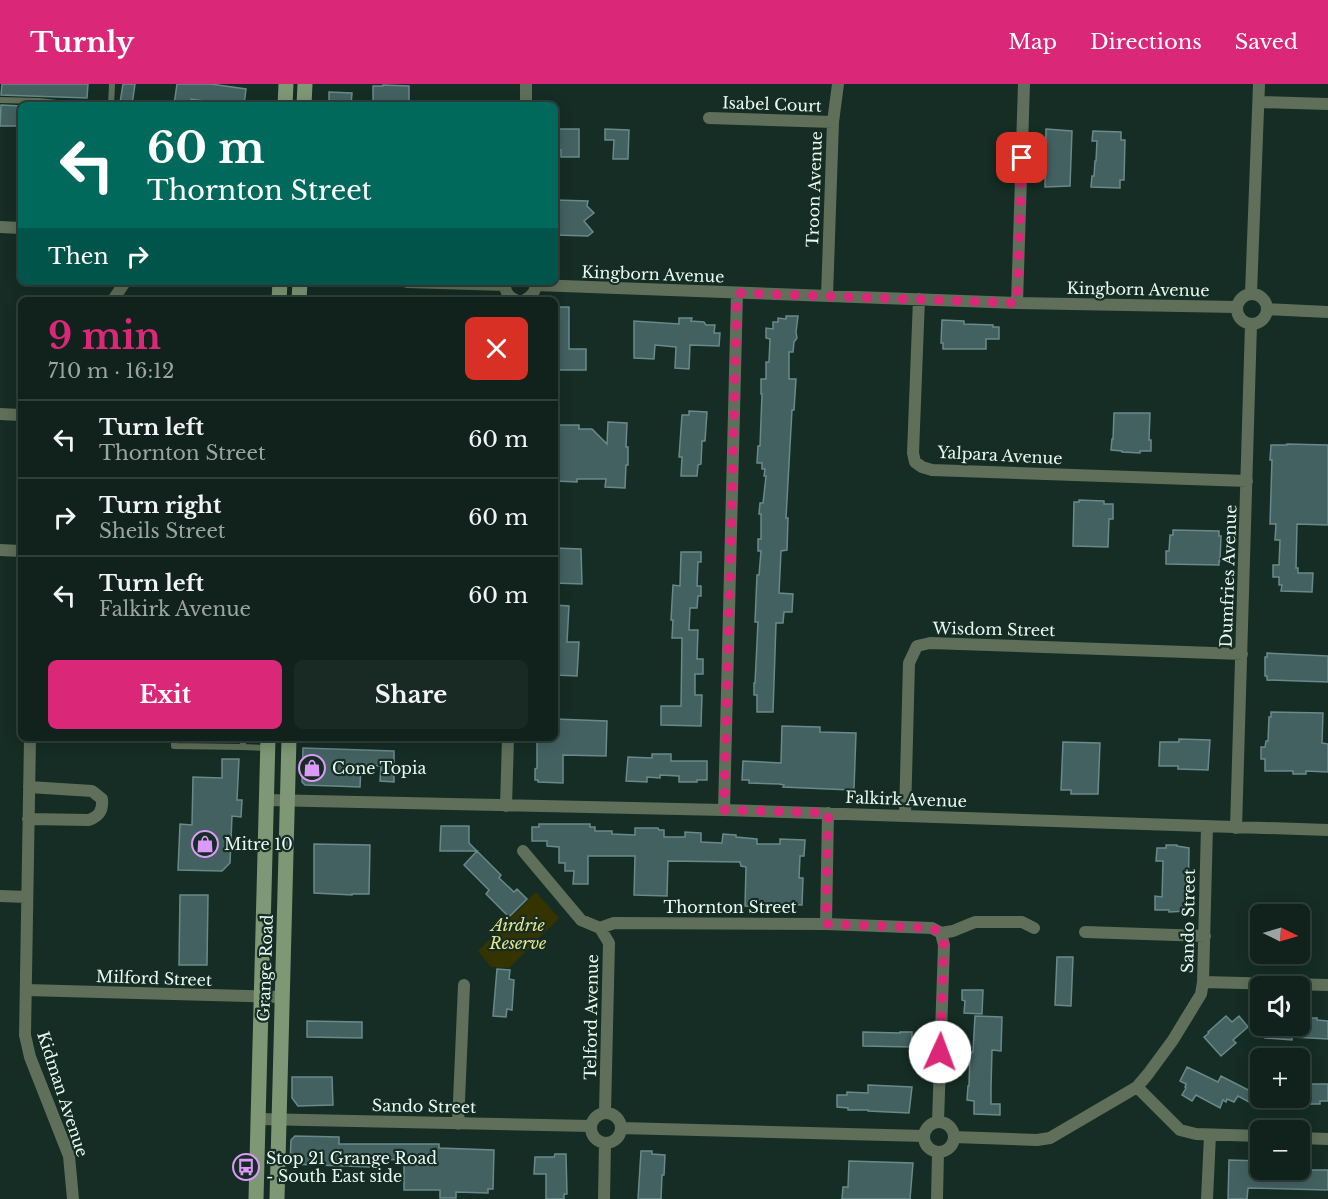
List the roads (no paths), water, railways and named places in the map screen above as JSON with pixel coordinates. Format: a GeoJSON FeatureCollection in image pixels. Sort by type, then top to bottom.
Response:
{"type":"FeatureCollection","features":[{"type":"Feature","properties":{"kind":"main road"},"geometry":{"type":"LineString","coordinates":[[285,102],[286,84]]}},
{"type":"Feature","properties":{"kind":"main road"},"geometry":{"type":"LineString","coordinates":[[304,102],[305,84]]}},
{"type":"Feature","properties":{"kind":"main road","name":"Grange Road"},"geometry":{"type":"LineString","coordinates":[[277,1199],[289,741]]}},
{"type":"Feature","properties":{"kind":"main road","name":"Grange Road"},"geometry":{"type":"LineString","coordinates":[[256,1199],[268,743]]}},
{"type":"Feature","properties":{"kind":"street"},"geometry":{"type":"LineString","coordinates":[[526,84],[526,102]]}},
{"type":"Feature","properties":{"kind":"street","name":"Troon Avenue"},"geometry":{"type":"LineString","coordinates":[[827,296],[833,122],[838,84]]}},
{"type":"Feature","properties":{"kind":"street"},"geometry":{"type":"LineString","coordinates":[[1017,303],[1024,84]]}},
{"type":"Feature","properties":{"kind":"street"},"geometry":{"type":"LineString","coordinates":[[1251,293],[1259,84]]}},
{"type":"Feature","properties":{"kind":"street"},"geometry":{"type":"LineString","coordinates":[[1258,102],[1328,104]]}},
{"type":"Feature","properties":{"kind":"street","name":"Isabel Court"},"geometry":{"type":"LineString","coordinates":[[709,118],[833,122]]}},
{"type":"Feature","properties":{"kind":"street"},"geometry":{"type":"LineString","coordinates":[[0,228],[18,228]]}},
{"type":"Feature","properties":{"kind":"street","name":"Kingborn Avenue"},"geometry":{"type":"LineString","coordinates":[[558,285],[1017,303],[1236,307]]}},
{"type":"Feature","properties":{"kind":"street"},"geometry":{"type":"LineString","coordinates":[[724,810],[737,293]]}},
{"type":"Feature","properties":{"kind":"street"},"geometry":{"type":"LineString","coordinates":[[1251,293],[1260,295],[1267,309],[1266,316],[1262,321],[1251,324],[1243,322],[1237,315],[1236,307],[1242,297],[1251,293]]}},
{"type":"Feature","properties":{"kind":"street","name":"Yalpara Avenue"},"geometry":{"type":"LineString","coordinates":[[919,299],[913,453],[915,462],[922,466],[932,470],[1247,481]]}},
{"type":"Feature","properties":{"kind":"street"},"geometry":{"type":"LineString","coordinates":[[1267,309],[1328,312]]}},
{"type":"Feature","properties":{"kind":"street","name":"Dumfries Avenue"},"geometry":{"type":"LineString","coordinates":[[1236,828],[1251,324]]}},
{"type":"Feature","properties":{"kind":"street"},"geometry":{"type":"LineString","coordinates":[[0,414],[18,415]]}},
{"type":"Feature","properties":{"kind":"street"},"geometry":{"type":"LineString","coordinates":[[0,550],[18,550]]}},
{"type":"Feature","properties":{"kind":"street","name":"Wisdom Street"},"geometry":{"type":"LineString","coordinates":[[905,815],[909,663],[917,646],[930,643],[1242,654]]}},
{"type":"Feature","properties":{"kind":"street","name":"Kidman Avenue"},"geometry":{"type":"LineString","coordinates":[[30,741],[25,1035],[30,1057],[69,1156],[73,1199]]}},
{"type":"Feature","properties":{"kind":"street"},"geometry":{"type":"LineString","coordinates":[[507,806],[508,741]]}},
{"type":"Feature","properties":{"kind":"street"},"geometry":{"type":"LineString","coordinates":[[28,819],[89,820],[97,817],[103,808],[102,800],[92,791],[29,787]]}},
{"type":"Feature","properties":{"kind":"street","name":"Falkirk Avenue"},"geometry":{"type":"LineString","coordinates":[[266,800],[905,815],[1328,830]]}},
{"type":"Feature","properties":{"kind":"street"},"geometry":{"type":"LineString","coordinates":[[826,924],[828,813]]}},
{"type":"Feature","properties":{"kind":"street","name":"Sando Street"},"geometry":{"type":"LineString","coordinates":[[954,1137],[1037,1140],[1050,1138],[1137,1087],[1149,1074],[1201,994],[1207,826]]}},
{"type":"Feature","properties":{"kind":"street"},"geometry":{"type":"LineString","coordinates":[[523,851],[581,920],[600,928]]}},
{"type":"Feature","properties":{"kind":"street"},"geometry":{"type":"LineString","coordinates":[[0,896],[27,897]]}},
{"type":"Feature","properties":{"kind":"street","name":"Thornton Street"},"geometry":{"type":"LineString","coordinates":[[600,928],[614,923],[826,924],[932,928],[941,933],[975,922],[1022,922],[1034,928]]}},
{"type":"Feature","properties":{"kind":"street","name":"Telford Avenue"},"geometry":{"type":"LineString","coordinates":[[600,928],[609,943],[605,1112]]}},
{"type":"Feature","properties":{"kind":"street"},"geometry":{"type":"LineString","coordinates":[[1085,932],[1204,936]]}},
{"type":"Feature","properties":{"kind":"street"},"geometry":{"type":"LineString","coordinates":[[938,1122],[944,945],[941,933]]}},
{"type":"Feature","properties":{"kind":"street"},"geometry":{"type":"LineString","coordinates":[[1203,982],[1328,985]]}},
{"type":"Feature","properties":{"kind":"street"},"geometry":{"type":"LineString","coordinates":[[458,1124],[464,986]]}},
{"type":"Feature","properties":{"kind":"street","name":"Milford Street"},"geometry":{"type":"LineString","coordinates":[[26,990],[282,998]]}},
{"type":"Feature","properties":{"kind":"street"},"geometry":{"type":"LineString","coordinates":[[1137,1087],[1180,1130],[1190,1134],[1250,1136]]}},
{"type":"Feature","properties":{"kind":"street"},"geometry":{"type":"LineString","coordinates":[[605,1112],[615,1115],[621,1123],[618,1137],[610,1143],[596,1140],[590,1126],[597,1115],[605,1112]]}},
{"type":"Feature","properties":{"kind":"street","name":"Sando Street"},"geometry":{"type":"LineString","coordinates":[[258,1119],[590,1126]]}},
{"type":"Feature","properties":{"kind":"street"},"geometry":{"type":"LineString","coordinates":[[938,1122],[947,1124],[951,1127],[954,1137],[953,1144],[949,1149],[938,1153],[927,1147],[924,1143],[924,1136],[929,1125],[938,1122]]}},
{"type":"Feature","properties":{"kind":"street"},"geometry":{"type":"LineString","coordinates":[[621,1128],[924,1136]]}},
{"type":"Feature","properties":{"kind":"street"},"geometry":{"type":"LineString","coordinates":[[1207,1199],[1210,1135]]}},
{"type":"Feature","properties":{"kind":"street"},"geometry":{"type":"LineString","coordinates":[[1310,1138],[1328,1138]]}},
{"type":"Feature","properties":{"kind":"street"},"geometry":{"type":"LineString","coordinates":[[604,1199],[605,1143]]}},
{"type":"Feature","properties":{"kind":"street"},"geometry":{"type":"LineString","coordinates":[[937,1199],[938,1153]]}},
{"type":"Feature","properties":{"kind":"lane"},"geometry":{"type":"LineString","coordinates":[[111,102],[112,84]]}},
{"type":"Feature","properties":{"kind":"lane"},"geometry":{"type":"LineString","coordinates":[[0,100],[48,102]]}},
{"type":"Feature","properties":{"kind":"lane","name":"Grange Road"},"geometry":{"type":"LineString","coordinates":[[174,741],[174,746],[243,747],[268,743]]}},
{"type":"Feature","properties":{"kind":"lane"},"geometry":{"type":"LineString","coordinates":[[243,741],[243,747]]}},
{"type":"Feature","properties":{"kind":"lane"},"geometry":{"type":"LineString","coordinates":[[264,880],[285,880]]}},
{"type":"Feature","properties":{"kind":"place","name":"Cone Topia"},"geometry":{"type":"Point","coordinates":[312,768]}},
{"type":"Feature","properties":{"kind":"place","name":"Mitre 10"},"geometry":{"type":"Point","coordinates":[205,844]}},
{"type":"Feature","properties":{"kind":"place","name":"Stop 21 Grange Road - South East side"},"geometry":{"type":"Point","coordinates":[246,1167]}},
{"type":"Feature","properties":{"kind":"park label","name":"Airdrie Reserve"},"geometry":{"type":"Point","coordinates":[518,934]}}]}
